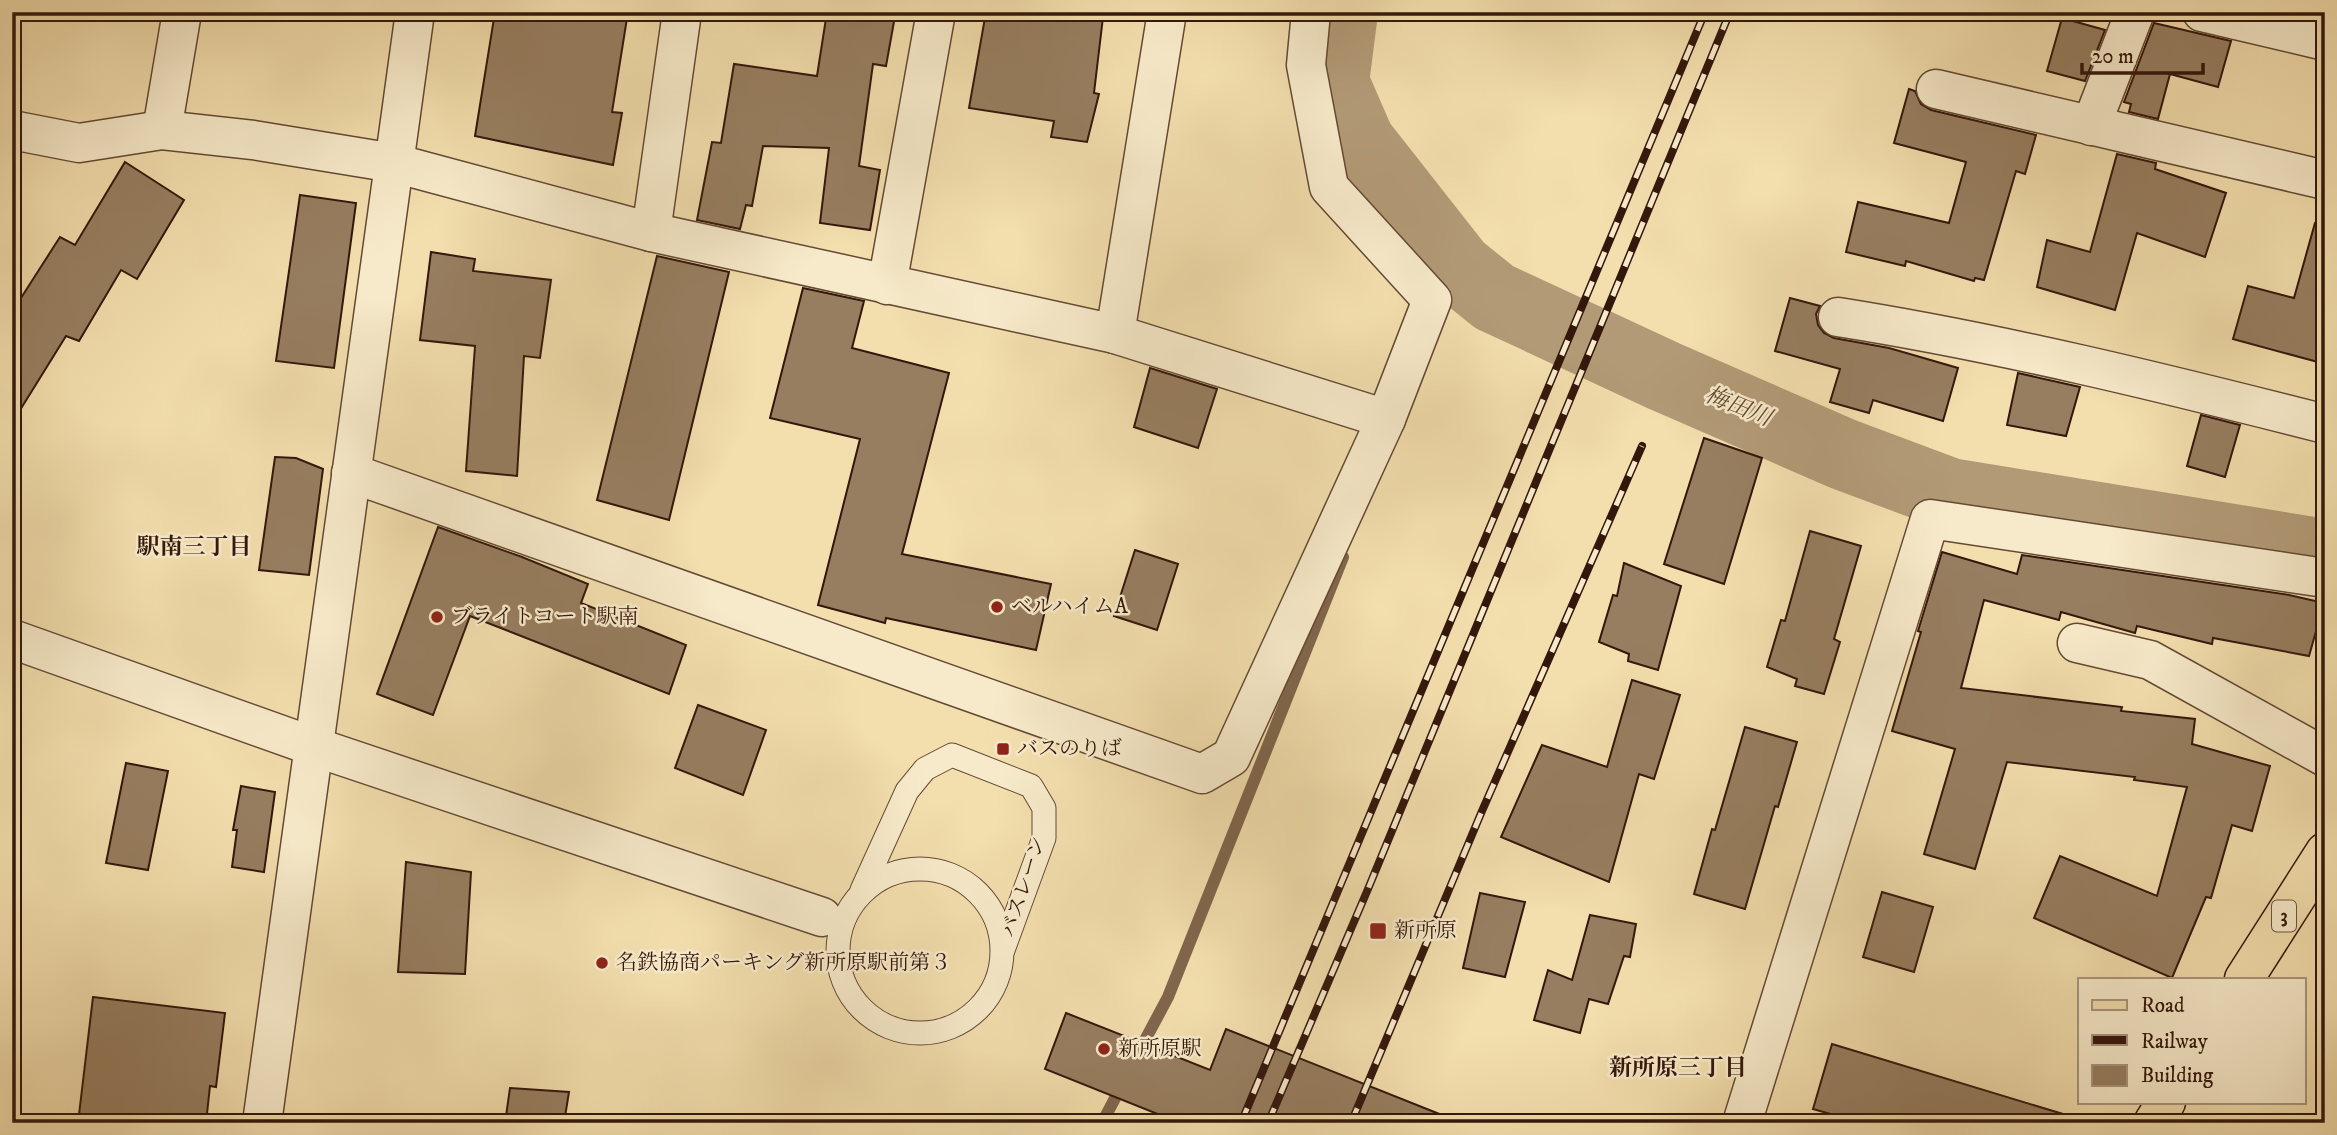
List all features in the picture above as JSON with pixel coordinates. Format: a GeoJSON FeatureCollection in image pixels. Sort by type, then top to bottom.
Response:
{"type":"FeatureCollection","features":[{"type":"Feature","properties":{"kind":"main road","name":"3"},"geometry":{"type":"LineString","coordinates":[[2245,978],[2325,852]]}},
{"type":"Feature","properties":{"kind":"main road"},"geometry":{"type":"LineString","coordinates":[[2153,1123],[2165,1104]]}},
{"type":"Feature","properties":{"kind":"street"},"geometry":{"type":"LineString","coordinates":[[162,130],[182,12]]}},
{"type":"Feature","properties":{"kind":"street"},"geometry":{"type":"LineString","coordinates":[[262,1123],[415,12]]}},
{"type":"Feature","properties":{"kind":"street"},"geometry":{"type":"LineString","coordinates":[[651,232],[682,12]]}},
{"type":"Feature","properties":{"kind":"street"},"geometry":{"type":"LineString","coordinates":[[887,285],[936,12]]}},
{"type":"Feature","properties":{"kind":"street"},"geometry":{"type":"LineString","coordinates":[[1115,334],[1167,12]]}},
{"type":"Feature","properties":{"kind":"street"},"geometry":{"type":"LineString","coordinates":[[351,472],[1202,774],[1231,757],[1386,419],[1432,300],[1329,187],[1306,65],[1311,12]]}},
{"type":"Feature","properties":{"kind":"street"},"geometry":{"type":"LineString","coordinates":[[2091,126],[2135,12]]}},
{"type":"Feature","properties":{"kind":"street"},"geometry":{"type":"LineString","coordinates":[[2202,12],[2325,41]]}},
{"type":"Feature","properties":{"kind":"street"},"geometry":{"type":"LineString","coordinates":[[1937,89],[2325,180]]}},
{"type":"Feature","properties":{"kind":"street"},"geometry":{"type":"LineString","coordinates":[[12,130],[79,142],[162,130],[253,140],[394,163],[651,232],[1115,334],[1386,419]]}},
{"type":"Feature","properties":{"kind":"street"},"geometry":{"type":"LineString","coordinates":[[1838,317],[2098,368],[2325,424]]}},
{"type":"Feature","properties":{"kind":"street"},"geometry":{"type":"LineString","coordinates":[[1742,1123],[1930,519],[2325,579]]}},
{"type":"Feature","properties":{"kind":"street"},"geometry":{"type":"LineString","coordinates":[[12,639],[315,747],[844,913]]}},
{"type":"Feature","properties":{"kind":"street"},"geometry":{"type":"LineString","coordinates":[[2077,643],[2150,660],[2325,757]]}},
{"type":"Feature","properties":{"kind":"lane","name":"バスレーン"},"geometry":{"type":"LineString","coordinates":[[844,913],[906,790],[925,769],[952,755],[1031,786],[1044,808],[1044,838],[1002,952]]}},
{"type":"Feature","properties":{"kind":"lane"},"geometry":{"type":"LineString","coordinates":[[910,868],[938,870],[964,881],[985,900],[998,924],[1002,952],[996,980],[984,1003],[964,1021],[940,1031],[913,1033],[888,1027],[865,1013],[848,993],[839,968],[844,913],[883,877],[910,868]]}},
{"type":"Feature","properties":{"kind":"building"},"geometry":{"type":"Polygon","coordinates":[[[495,12],[628,12],[612,112],[622,113],[613,165],[475,136],[495,12]]]}},
{"type":"Feature","properties":{"kind":"building"},"geometry":{"type":"Polygon","coordinates":[[[827,12],[895,16],[886,66],[873,64],[859,166],[880,170],[870,230],[820,223],[829,148],[763,146],[752,206],[746,205],[740,229],[697,220],[712,142],[721,143],[734,64],[817,76],[827,12]]]}},
{"type":"Feature","properties":{"kind":"building"},"geometry":{"type":"Polygon","coordinates":[[[986,12],[1060,12],[1103,17],[1094,93],[1099,94],[1087,142],[1051,137],[1054,121],[969,108],[986,12]]]}},
{"type":"Feature","properties":{"kind":"building"},"geometry":{"type":"Polygon","coordinates":[[[2062,18],[2105,30],[2085,81],[2047,71],[2062,18]]]}},
{"type":"Feature","properties":{"kind":"building"},"geometry":{"type":"Polygon","coordinates":[[[2154,23],[2231,41],[2218,87],[2170,74],[2158,119],[2129,112],[2131,104],[2124,102],[2154,23]]]}},
{"type":"Feature","properties":{"kind":"building"},"geometry":{"type":"Polygon","coordinates":[[[1909,89],[1915,91],[1921,104],[1931,110],[2036,135],[2025,174],[2016,171],[1984,280],[1975,278],[1974,281],[1906,261],[1905,266],[1846,252],[1858,202],[1949,223],[1966,162],[1894,143],[1909,89]]]}},
{"type":"Feature","properties":{"kind":"building"},"geometry":{"type":"Polygon","coordinates":[[[2117,154],[2156,163],[2155,169],[2226,193],[2205,257],[2137,233],[2115,310],[2037,287],[2047,240],[2090,252],[2117,154]]]}},
{"type":"Feature","properties":{"kind":"building"},"geometry":{"type":"Polygon","coordinates":[[[125,162],[184,200],[137,279],[121,270],[79,341],[66,336],[12,423],[12,312],[60,237],[75,245],[125,162]]]}},
{"type":"Feature","properties":{"kind":"building"},"geometry":{"type":"Polygon","coordinates":[[[300,195],[356,203],[334,368],[276,361],[300,195]]]}},
{"type":"Feature","properties":{"kind":"building"},"geometry":{"type":"Polygon","coordinates":[[[2315,223],[2325,225],[2325,364],[2233,339],[2248,286],[2294,298],[2315,223]]]}},
{"type":"Feature","properties":{"kind":"building"},"geometry":{"type":"Polygon","coordinates":[[[431,252],[475,259],[473,271],[551,280],[540,358],[524,356],[517,476],[466,471],[475,346],[420,340],[431,252]]]}},
{"type":"Feature","properties":{"kind":"building"},"geometry":{"type":"Polygon","coordinates":[[[657,256],[729,272],[669,520],[597,500],[657,256]]]}},
{"type":"Feature","properties":{"kind":"building"},"geometry":{"type":"Polygon","coordinates":[[[803,288],[864,301],[852,348],[949,373],[902,554],[1051,584],[1036,650],[886,618],[885,623],[818,605],[860,439],[770,418],[803,288]]]}},
{"type":"Feature","properties":{"kind":"building"},"geometry":{"type":"Polygon","coordinates":[[[1790,298],[1820,306],[1816,314],[1818,325],[1824,333],[1834,338],[1889,348],[1958,368],[1943,421],[1873,400],[1869,413],[1830,402],[1840,369],[1775,351],[1790,298]]]}},
{"type":"Feature","properties":{"kind":"building"},"geometry":{"type":"Polygon","coordinates":[[[1150,368],[1217,389],[1198,448],[1134,427],[1150,368]]]}},
{"type":"Feature","properties":{"kind":"building"},"geometry":{"type":"Polygon","coordinates":[[[2018,373],[2080,387],[2066,436],[2007,425],[2018,373]]]}},
{"type":"Feature","properties":{"kind":"building"},"geometry":{"type":"Polygon","coordinates":[[[2201,415],[2240,425],[2225,477],[2187,466],[2201,415]]]}},
{"type":"Feature","properties":{"kind":"building"},"geometry":{"type":"Polygon","coordinates":[[[1704,438],[1762,458],[1724,584],[1664,564],[1704,438]]]}},
{"type":"Feature","properties":{"kind":"building"},"geometry":{"type":"Polygon","coordinates":[[[275,457],[296,458],[323,469],[309,575],[259,570],[275,457]]]}},
{"type":"Feature","properties":{"kind":"building"},"geometry":{"type":"Polygon","coordinates":[[[438,527],[588,584],[581,603],[686,645],[669,694],[470,616],[433,715],[377,694],[438,527]]]}},
{"type":"Feature","properties":{"kind":"building"},"geometry":{"type":"Polygon","coordinates":[[[1810,531],[1861,546],[1834,639],[1840,642],[1824,694],[1795,686],[1797,679],[1767,667],[1781,620],[1785,621],[1810,531]]]}},
{"type":"Feature","properties":{"kind":"building"},"geometry":{"type":"Polygon","coordinates":[[[1135,550],[1178,564],[1157,630],[1114,616],[1135,550]]]}},
{"type":"Feature","properties":{"kind":"building"},"geometry":{"type":"Polygon","coordinates":[[[1942,552],[2017,574],[2022,555],[2289,595],[2324,603],[2309,656],[2213,638],[2212,644],[2137,626],[2135,633],[2061,612],[2059,620],[1984,600],[1961,688],[2122,707],[2121,711],[2195,719],[2192,744],[2270,766],[2252,831],[2232,825],[2211,898],[2206,897],[2172,978],[2034,918],[2060,856],[2157,896],[2187,787],[2134,780],[2135,777],[2007,762],[1975,869],[1924,854],[1955,749],[1892,731],[1942,552]]]}},
{"type":"Feature","properties":{"kind":"building"},"geometry":{"type":"Polygon","coordinates":[[[1624,563],[1681,586],[1658,670],[1628,661],[1629,654],[1599,642],[1613,595],[1617,596],[1624,563]]]}},
{"type":"Feature","properties":{"kind":"building"},"geometry":{"type":"Polygon","coordinates":[[[1632,680],[1680,695],[1654,779],[1639,774],[1609,882],[1501,837],[1542,745],[1607,767],[1632,680]]]}},
{"type":"Feature","properties":{"kind":"building"},"geometry":{"type":"Polygon","coordinates":[[[698,705],[766,730],[743,795],[675,768],[698,705]]]}},
{"type":"Feature","properties":{"kind":"building"},"geometry":{"type":"Polygon","coordinates":[[[1745,727],[1797,742],[1745,909],[1694,894],[1745,727]]]}},
{"type":"Feature","properties":{"kind":"building"},"geometry":{"type":"Polygon","coordinates":[[[126,763],[168,771],[148,870],[106,863],[126,763]]]}},
{"type":"Feature","properties":{"kind":"building"},"geometry":{"type":"Polygon","coordinates":[[[241,786],[275,792],[264,872],[232,867],[237,830],[233,830],[241,786]]]}},
{"type":"Feature","properties":{"kind":"building"},"geometry":{"type":"Polygon","coordinates":[[[406,862],[471,872],[465,974],[398,972],[406,862]]]}},
{"type":"Feature","properties":{"kind":"building"},"geometry":{"type":"Polygon","coordinates":[[[1882,892],[1933,907],[1914,972],[1863,957],[1882,892]]]}},
{"type":"Feature","properties":{"kind":"building"},"geometry":{"type":"Polygon","coordinates":[[[1480,893],[1525,902],[1505,977],[1463,968],[1480,893]]]}},
{"type":"Feature","properties":{"kind":"building"},"geometry":{"type":"Polygon","coordinates":[[[1590,915],[1636,924],[1630,957],[1624,956],[1608,1004],[1589,999],[1580,1033],[1534,1020],[1548,970],[1572,980],[1590,915]]]}},
{"type":"Feature","properties":{"kind":"building"},"geometry":{"type":"Polygon","coordinates":[[[93,997],[225,1013],[216,1087],[210,1086],[206,1123],[78,1123],[93,997]]]}},
{"type":"Feature","properties":{"kind":"building","name":"新所原駅"},"geometry":{"type":"Polygon","coordinates":[[[1066,1013],[1210,1070],[1226,1029],[1457,1123],[1180,1123],[1045,1069],[1066,1013]]]}},
{"type":"Feature","properties":{"kind":"building"},"geometry":{"type":"Polygon","coordinates":[[[1832,1044],[2063,1114],[2061,1123],[1862,1123],[1813,1109],[1832,1044]]]}},
{"type":"Feature","properties":{"kind":"building"},"geometry":{"type":"Polygon","coordinates":[[[510,1088],[569,1092],[564,1123],[505,1123],[510,1088]]]}},
{"type":"Feature","properties":{"kind":"waterway","name":"梅田川"},"geometry":{"type":"LineString","coordinates":[[1342,12],[1333,82],[1359,142],[1458,268],[1494,297],[1664,376],[1843,454],[1950,494],[2325,555]]}},
{"type":"Feature","properties":{"kind":"waterway"},"geometry":{"type":"LineString","coordinates":[[1443,306],[1458,268]]}},
{"type":"Feature","properties":{"kind":"waterway"},"geometry":{"type":"LineString","coordinates":[[1136,1057],[1168,997],[1343,557]]}},
{"type":"Feature","properties":{"kind":"waterway"},"geometry":{"type":"LineString","coordinates":[[1102,1123],[1123,1083]]}},
{"type":"Feature","properties":{"kind":"railway"},"geometry":{"type":"LineString","coordinates":[[1241,1123],[1705,12]]}},
{"type":"Feature","properties":{"kind":"railway"},"geometry":{"type":"LineString","coordinates":[[1268,1123],[1368,889],[1730,12]]}},
{"type":"Feature","properties":{"kind":"railway"},"geometry":{"type":"LineString","coordinates":[[1351,1123],[1482,811],[1642,446]]}},
{"type":"Feature","properties":{"kind":"place","name":"ベルハイムA"},"geometry":{"type":"Point","coordinates":[997,607]}},
{"type":"Feature","properties":{"kind":"place","name":"ブライトコート駅南"},"geometry":{"type":"Point","coordinates":[437,617]}},
{"type":"Feature","properties":{"kind":"place","name":"バスのりば"},"geometry":{"type":"Point","coordinates":[1003,749]}},
{"type":"Feature","properties":{"kind":"place","name":"新所原"},"geometry":{"type":"Point","coordinates":[1378,931]}},
{"type":"Feature","properties":{"kind":"place","name":"名鉄協商パーキング新所原駅前第３"},"geometry":{"type":"Point","coordinates":[602,963]}},
{"type":"Feature","properties":{"kind":"place","name":"新所原駅"},"geometry":{"type":"Point","coordinates":[1104,1049]}},
{"type":"Feature","properties":{"kind":"district","name":"駅南三丁目"},"geometry":{"type":"Point","coordinates":[194,547]}},
{"type":"Feature","properties":{"kind":"district","name":"新所原三丁目"},"geometry":{"type":"Point","coordinates":[1678,1068]}}]}
